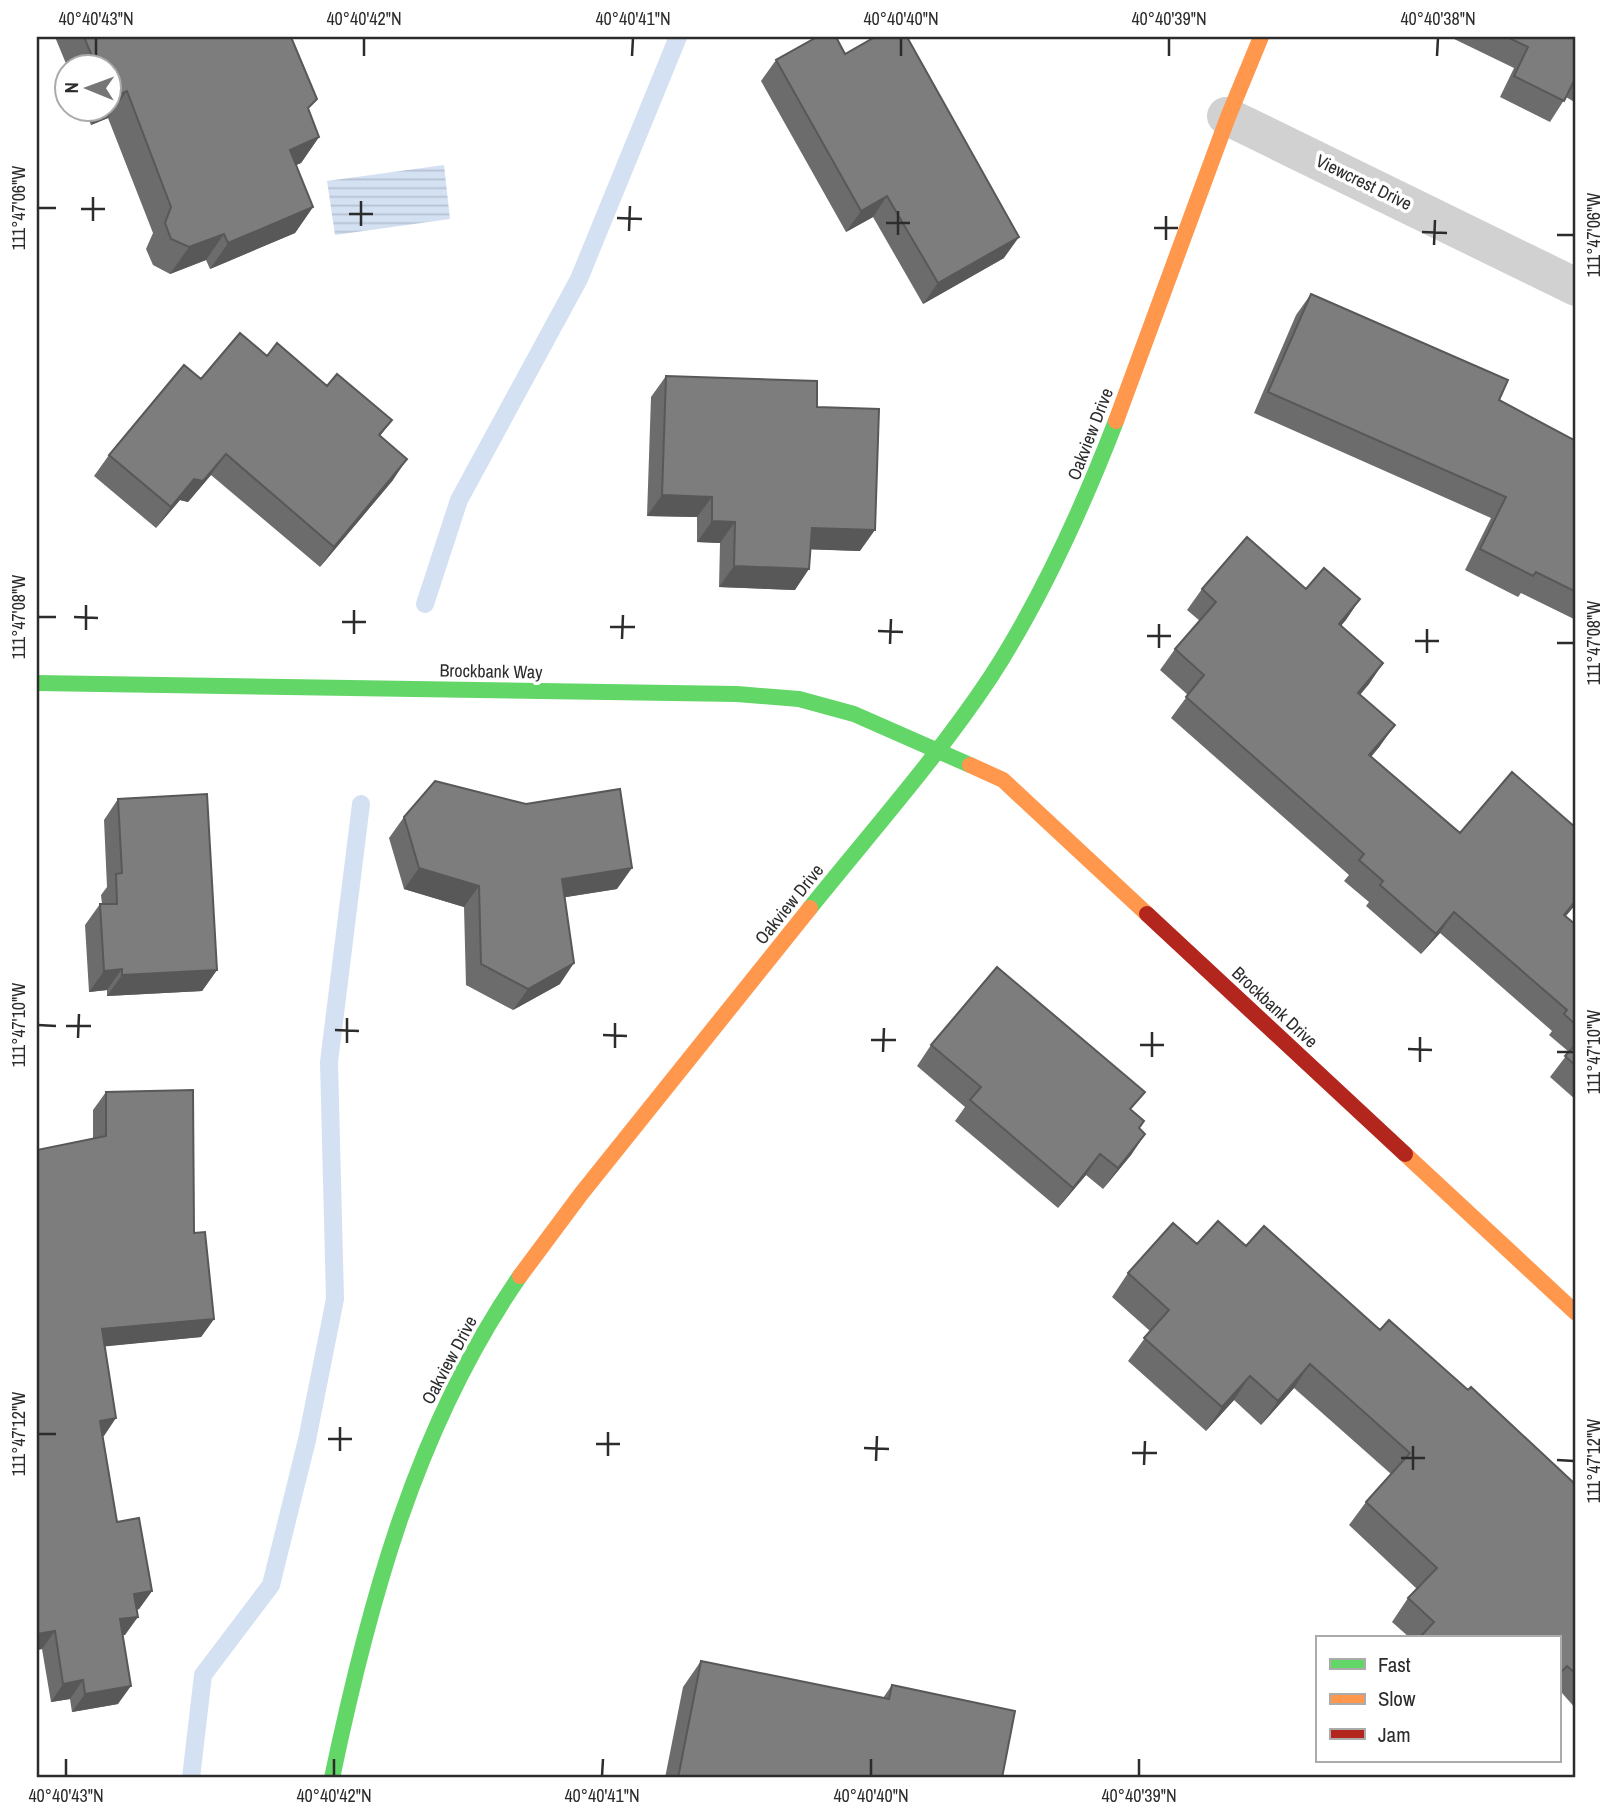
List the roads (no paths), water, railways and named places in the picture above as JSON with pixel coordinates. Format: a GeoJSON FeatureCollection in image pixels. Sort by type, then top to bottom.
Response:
{"type":"FeatureCollection","features":[{"type":"Feature","properties":{"kind":"street","name":"Oakview Drive"},"geometry":{"type":"LineString","coordinates":[[332,1778],[368,1613],[394,1529],[426,1445],[465,1364],[512,1288],[563,1216],[935,750],[989,678],[1024,620],[1089,491],[1226,116],[1261,37]]}},
{"type":"Feature","properties":{"kind":"street","name":"Viewcrest Drive"},"geometry":{"type":"LineString","coordinates":[[1226,116],[1576,287]]}},
{"type":"Feature","properties":{"kind":"street","name":"Brockbank Way"},"geometry":{"type":"LineString","coordinates":[[37,683],[768,696],[799,699],[854,714],[935,750]]}},
{"type":"Feature","properties":{"kind":"street","name":"Brockbank Drive"},"geometry":{"type":"LineString","coordinates":[[935,750],[1003,780],[1576,1313]]}},
{"type":"Feature","properties":{"kind":"water"},"geometry":{"type":"Polygon","coordinates":[[[444,165],[450,219],[335,235],[327,181],[444,165]]]}},
{"type":"Feature","properties":{"kind":"waterway"},"geometry":{"type":"LineString","coordinates":[[425,604],[459,500],[579,279],[678,37]]}},
{"type":"Feature","properties":{"kind":"waterway"},"geometry":{"type":"LineString","coordinates":[[191,1778],[203,1675],[271,1585],[307,1440],[335,1299],[329,1062],[361,804]]}}]}
